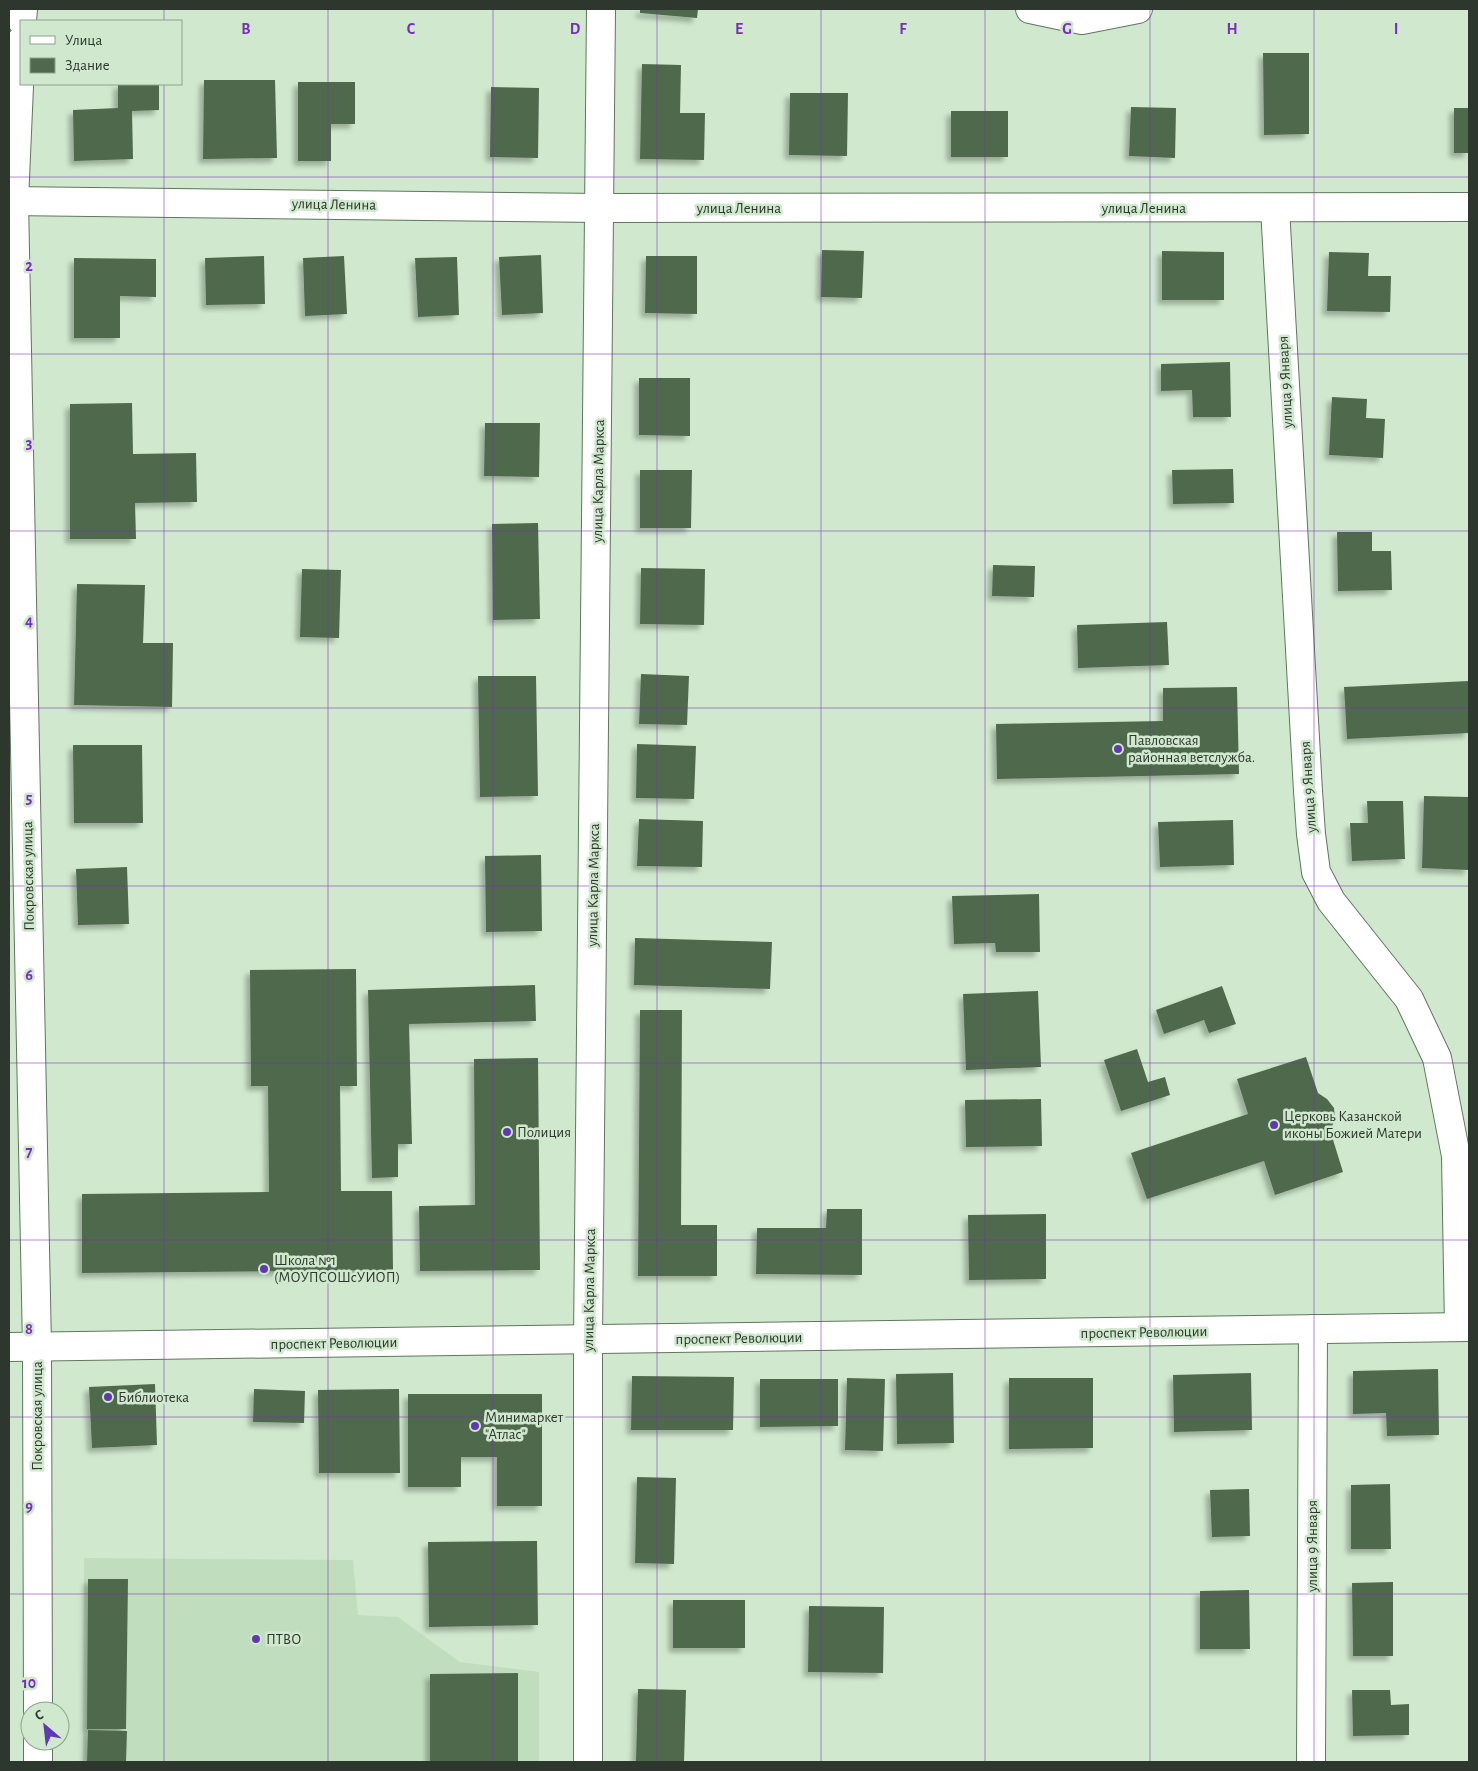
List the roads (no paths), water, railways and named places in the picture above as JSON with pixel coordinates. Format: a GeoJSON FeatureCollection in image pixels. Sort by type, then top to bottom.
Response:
{"type":"FeatureCollection","features":[{"type":"Feature","properties":{"kind":"street","name":"улица Карла Маркса"},"geometry":{"type":"LineString","coordinates":[[588,1762],[588,1340],[601,208],[601,9]]}},
{"type":"Feature","properties":{"kind":"street"},"geometry":{"type":"LineString","coordinates":[[1030,9],[1082,20],[1138,9]]}},
{"type":"Feature","properties":{"kind":"street","name":"Покровская улица"},"geometry":{"type":"LineString","coordinates":[[20,59],[12,201],[37,1347],[38,1701]]}},
{"type":"Feature","properties":{"kind":"street","name":"улица Ленина"},"geometry":{"type":"LineString","coordinates":[[12,201],[601,208],[1469,207]]}},
{"type":"Feature","properties":{"kind":"street","name":"улица 9 Января"},"geometry":{"type":"LineString","coordinates":[[1275,208],[1308,798],[1316,872],[1331,902],[1409,998],[1437,1058],[1456,1156],[1464,1327]]}},
{"type":"Feature","properties":{"kind":"street","name":"проспект Революции"},"geometry":{"type":"LineString","coordinates":[[9,1347],[1464,1327]]}},
{"type":"Feature","properties":{"kind":"street","name":"улица 9 Января"},"geometry":{"type":"LineString","coordinates":[[1312,1762],[1313,1329]]}},
{"type":"Feature","properties":{"kind":"place","name":"Павловская районная ветслужба."},"geometry":{"type":"Point","coordinates":[1118,749]}},
{"type":"Feature","properties":{"kind":"place","name":"Церковь Казанской иконы Божией Матери"},"geometry":{"type":"Point","coordinates":[1274,1125]}},
{"type":"Feature","properties":{"kind":"place","name":"Полиция"},"geometry":{"type":"Point","coordinates":[507,1132]}},
{"type":"Feature","properties":{"kind":"place","name":"Школа №1 (МОУПСОШсУИОП)"},"geometry":{"type":"Point","coordinates":[264,1269]}},
{"type":"Feature","properties":{"kind":"place","name":"Библиотека"},"geometry":{"type":"Point","coordinates":[108,1397]}},
{"type":"Feature","properties":{"kind":"place","name":"Минимаркет \"Атлас\""},"geometry":{"type":"Point","coordinates":[475,1426]}},
{"type":"Feature","properties":{"kind":"place","name":"ПТВО"},"geometry":{"type":"Point","coordinates":[256,1639]}}]}
